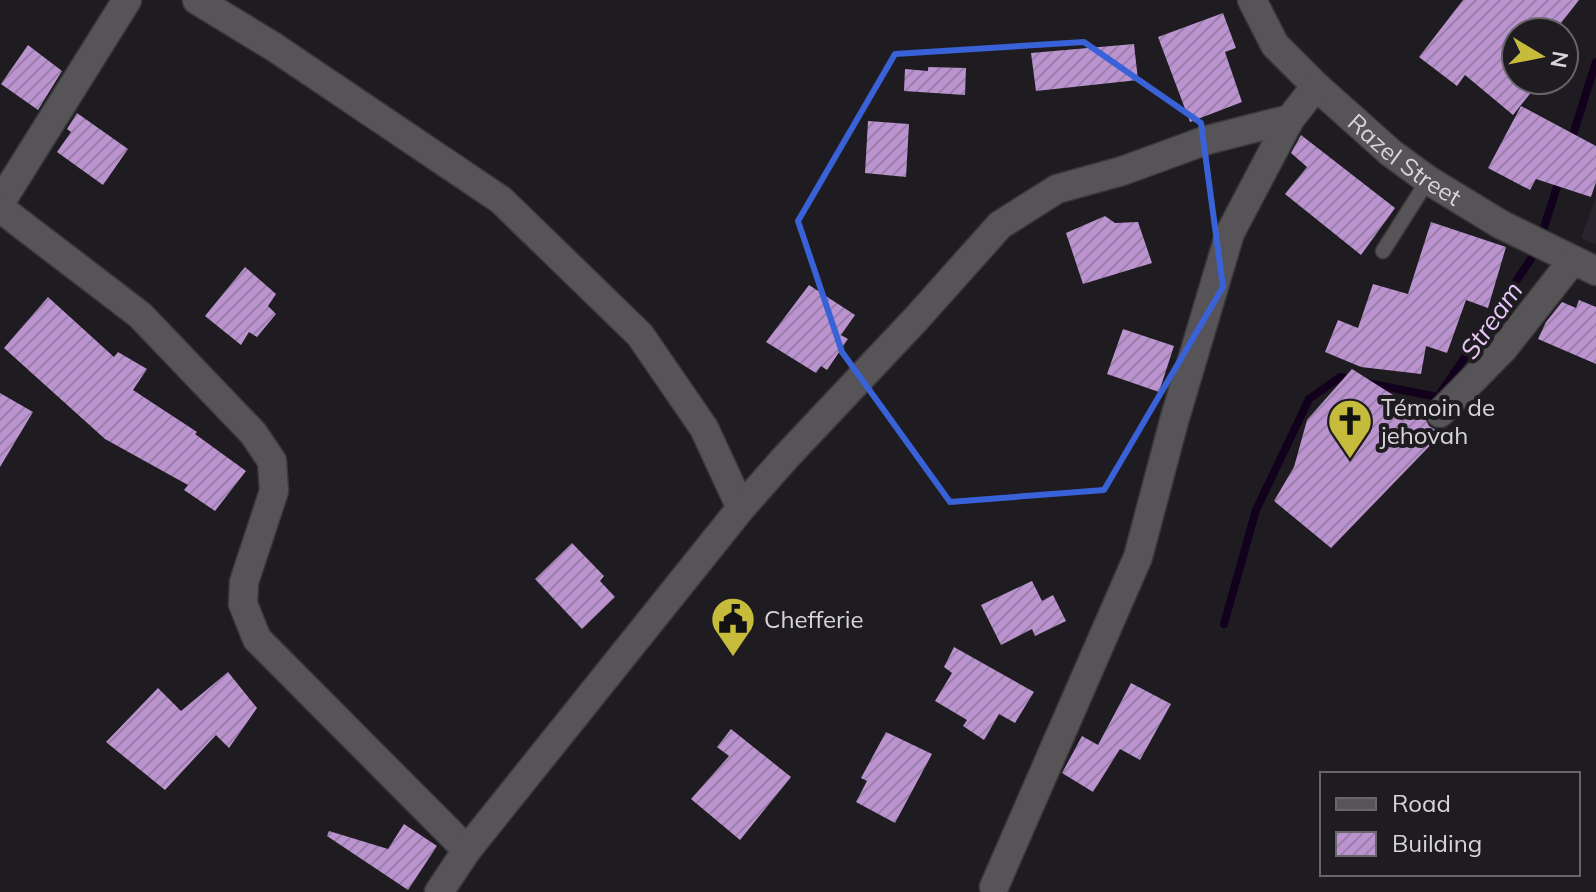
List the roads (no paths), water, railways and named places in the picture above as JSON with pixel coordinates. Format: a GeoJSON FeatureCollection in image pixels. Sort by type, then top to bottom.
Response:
{"type":"FeatureCollection","features":[{"type":"Feature","properties":{"kind":"street"},"geometry":{"type":"LineString","coordinates":[[127,0],[0,206],[140,315],[253,433],[272,461],[274,491],[244,582],[243,604],[257,639],[467,850]]}},
{"type":"Feature","properties":{"kind":"street"},"geometry":{"type":"LineString","coordinates":[[197,0],[274,47],[501,200],[640,335],[704,428],[741,508]]}},
{"type":"Feature","properties":{"kind":"street","name":"Razel Street"},"geometry":{"type":"LineString","coordinates":[[1252,0],[1275,45],[1391,153],[1428,180],[1500,224],[1585,265]]}},
{"type":"Feature","properties":{"kind":"street"},"geometry":{"type":"LineString","coordinates":[[994,887],[1138,557],[1174,421],[1230,233],[1290,119],[1316,86]]}},
{"type":"Feature","properties":{"kind":"street"},"geometry":{"type":"LineString","coordinates":[[439,892],[467,850],[741,508],[1000,225],[1057,189],[1122,171],[1207,140],[1290,119]]}},
{"type":"Feature","properties":{"kind":"street"},"geometry":{"type":"LineString","coordinates":[[1440,413],[1585,265]]}},
{"type":"Feature","properties":{"kind":"lane"},"geometry":{"type":"LineString","coordinates":[[1383,251],[1428,180]]}},
{"type":"Feature","properties":{"kind":"waterway","name":"Stream"},"geometry":{"type":"LineString","coordinates":[[1571,141],[1596,62]]}},
{"type":"Feature","properties":{"kind":"waterway","name":"Stream"},"geometry":{"type":"LineString","coordinates":[[1541,237],[1560,177]]}},
{"type":"Feature","properties":{"kind":"waterway","name":"Stream"},"geometry":{"type":"LineString","coordinates":[[1367,383],[1438,397],[1537,250]]}},
{"type":"Feature","properties":{"kind":"waterway","name":"Stream"},"geometry":{"type":"LineString","coordinates":[[1224,624],[1256,510],[1309,399],[1340,377],[1353,380]]}},
{"type":"Feature","properties":{"kind":"place","name":"Témoin de jehovah"},"geometry":{"type":"Point","coordinates":[1350,460]}},
{"type":"Feature","properties":{"kind":"place","name":"Chefferie"},"geometry":{"type":"Point","coordinates":[733,658]}}]}
